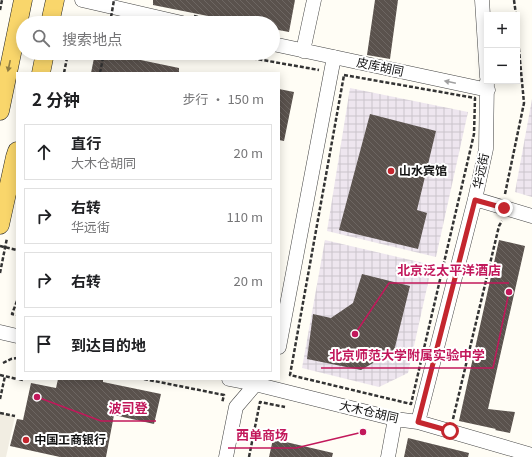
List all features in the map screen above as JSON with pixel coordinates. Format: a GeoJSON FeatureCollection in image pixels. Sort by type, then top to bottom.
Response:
{"type":"FeatureCollection","features":[{"type":"Feature","properties":{"kind":"main road"},"geometry":{"type":"LineString","coordinates":[[20,16],[23,0]]}},
{"type":"Feature","properties":{"kind":"main road"},"geometry":{"type":"LineString","coordinates":[[52,16],[55,0]]}},
{"type":"Feature","properties":{"kind":"main road"},"geometry":{"type":"LineString","coordinates":[[0,111],[16,34]]}},
{"type":"Feature","properties":{"kind":"main road"},"geometry":{"type":"LineString","coordinates":[[41,72],[44,60]]}},
{"type":"Feature","properties":{"kind":"main road"},"geometry":{"type":"LineString","coordinates":[[0,225],[16,154]]}},
{"type":"Feature","properties":{"kind":"street"},"geometry":{"type":"LineString","coordinates":[[82,0],[152,16]]}},
{"type":"Feature","properties":{"kind":"street"},"geometry":{"type":"LineString","coordinates":[[303,51],[314,0]]}},
{"type":"Feature","properties":{"kind":"street","name":"华远街"},"geometry":{"type":"LineString","coordinates":[[482,0],[485,48]]}},
{"type":"Feature","properties":{"kind":"street","name":"皮库胡同"},"geometry":{"type":"LineString","coordinates":[[280,46],[334,57],[484,82]]}},
{"type":"Feature","properties":{"kind":"street"},"geometry":{"type":"LineString","coordinates":[[280,342],[334,57]]}},
{"type":"Feature","properties":{"kind":"street","name":"华远街"},"geometry":{"type":"LineString","coordinates":[[418,422],[475,200],[486,149],[487,84]]}},
{"type":"Feature","properties":{"kind":"street"},"geometry":{"type":"LineString","coordinates":[[475,200],[532,216]]}},
{"type":"Feature","properties":{"kind":"street"},"geometry":{"type":"LineString","coordinates":[[0,332],[16,336]]}},
{"type":"Feature","properties":{"kind":"street","name":"大木仓胡同"},"geometry":{"type":"LineString","coordinates":[[239,380],[258,382],[395,419],[418,422],[532,455]]}},
{"type":"Feature","properties":{"kind":"street"},"geometry":{"type":"LineString","coordinates":[[226,457],[236,407],[258,382]]}},
{"type":"Feature","properties":{"kind":"street"},"geometry":{"type":"LineString","coordinates":[[388,457],[395,419]]}},
{"type":"Feature","properties":{"kind":"path"},"geometry":{"type":"LineString","coordinates":[[0,10],[2,0]]}},
{"type":"Feature","properties":{"kind":"path"},"geometry":{"type":"LineString","coordinates":[[111,16],[114,0]]}},
{"type":"Feature","properties":{"kind":"path"},"geometry":{"type":"LineString","coordinates":[[514,0],[516,12]]}},
{"type":"Feature","properties":{"kind":"path"},"geometry":{"type":"LineString","coordinates":[[505,192],[524,103],[519,48]]}},
{"type":"Feature","properties":{"kind":"path"},"geometry":{"type":"LineString","coordinates":[[64,72],[67,60]]}},
{"type":"Feature","properties":{"kind":"path"},"geometry":{"type":"LineString","coordinates":[[100,72],[103,60]]}},
{"type":"Feature","properties":{"kind":"path"},"geometry":{"type":"LineString","coordinates":[[261,60],[311,68]]}},
{"type":"Feature","properties":{"kind":"path"},"geometry":{"type":"LineString","coordinates":[[290,375],[410,404],[474,134],[475,98]]}},
{"type":"Feature","properties":{"kind":"path"},"geometry":{"type":"LineString","coordinates":[[454,414],[499,226],[502,220]]}},
{"type":"Feature","properties":{"kind":"path"},"geometry":{"type":"LineString","coordinates":[[0,246],[16,250]]}},
{"type":"Feature","properties":{"kind":"path"},"geometry":{"type":"LineString","coordinates":[[16,304],[12,314],[16,315]]}},
{"type":"Feature","properties":{"kind":"path"},"geometry":{"type":"LineString","coordinates":[[3,363],[16,358]]}},
{"type":"Feature","properties":{"kind":"path"},"geometry":{"type":"LineString","coordinates":[[0,375],[16,379]]}},
{"type":"Feature","properties":{"kind":"path"},"geometry":{"type":"LineString","coordinates":[[0,399],[5,376]]}},
{"type":"Feature","properties":{"kind":"path"},"geometry":{"type":"LineString","coordinates":[[149,380],[224,395]]}},
{"type":"Feature","properties":{"kind":"path"},"geometry":{"type":"LineString","coordinates":[[249,457],[260,402]]}},
{"type":"Feature","properties":{"kind":"path"},"geometry":{"type":"LineString","coordinates":[[0,413],[15,416]]}},
{"type":"Feature","properties":{"kind":"shaded area"},"geometry":{"type":"Polygon","coordinates":[[[350,88],[468,112],[436,257],[327,231],[350,88]]]}},
{"type":"Feature","properties":{"kind":"shaded area"},"geometry":{"type":"Polygon","coordinates":[[[532,99],[532,197],[515,192],[532,99]]]}},
{"type":"Feature","properties":{"kind":"shaded area"},"geometry":{"type":"Polygon","coordinates":[[[325,240],[432,265],[408,373],[379,387],[302,368],[325,240]]]}},
{"type":"Feature","properties":{"kind":"shaded area"},"geometry":{"type":"Polygon","coordinates":[[[0,413],[15,416],[6,457],[0,457],[0,413]]]}},
{"type":"Feature","properties":{"kind":"building"},"geometry":{"type":"Polygon","coordinates":[[[153,0],[295,0],[289,32],[280,30],[280,16],[208,16],[153,5],[153,0]]]}},
{"type":"Feature","properties":{"kind":"building"},"geometry":{"type":"Polygon","coordinates":[[[375,0],[398,0],[390,59],[367,55],[375,0]]]}},
{"type":"Feature","properties":{"kind":"building"},"geometry":{"type":"Polygon","coordinates":[[[94,60],[141,60],[179,68],[179,72],[91,72],[94,60]]]}},
{"type":"Feature","properties":{"kind":"building"},"geometry":{"type":"Polygon","coordinates":[[[280,89],[294,92],[284,141],[280,140],[280,89]]]}},
{"type":"Feature","properties":{"kind":"building","name":"山水宾馆"},"geometry":{"type":"Polygon","coordinates":[[[370,114],[436,131],[417,210],[427,213],[418,249],[339,230],[370,114]]]}},
{"type":"Feature","properties":{"kind":"building"},"geometry":{"type":"Polygon","coordinates":[[[499,240],[525,246],[488,409],[515,412],[510,433],[459,421],[499,240]]]}},
{"type":"Feature","properties":{"kind":"building"},"geometry":{"type":"Polygon","coordinates":[[[362,274],[410,286],[394,351],[361,370],[307,359],[313,314],[331,318],[353,303],[362,274]]]}},
{"type":"Feature","properties":{"kind":"building"},"geometry":{"type":"Polygon","coordinates":[[[58,380],[103,380],[103,382],[161,394],[154,424],[114,415],[106,457],[60,457],[10,446],[17,419],[23,420],[31,383],[56,388],[58,380]]]}},
{"type":"Feature","properties":{"kind":"building"},"geometry":{"type":"Polygon","coordinates":[[[408,438],[469,453],[468,457],[404,457],[408,438]]]}},
{"type":"Feature","properties":{"kind":"building"},"geometry":{"type":"Polygon","coordinates":[[[273,439],[333,453],[332,457],[269,457],[273,439]]]}},
{"type":"Feature","properties":{"kind":"place","name":"山水宾馆"},"geometry":{"type":"Point","coordinates":[391,171]}},
{"type":"Feature","properties":{"kind":"place","name":"北京师范大学附属实验中学"},"geometry":{"type":"Point","coordinates":[509,292]}},
{"type":"Feature","properties":{"kind":"place","name":"北京泛太平洋酒店"},"geometry":{"type":"Point","coordinates":[355,334]}},
{"type":"Feature","properties":{"kind":"place","name":"波司登"},"geometry":{"type":"Point","coordinates":[37,397]}},
{"type":"Feature","properties":{"kind":"place","name":"西单商场"},"geometry":{"type":"Point","coordinates":[363,432]}},
{"type":"Feature","properties":{"kind":"place","name":"中国工商银行"},"geometry":{"type":"Point","coordinates":[26,440]}},
{"type":"Feature","properties":{"kind":"route"},"geometry":{"type":"LineString","coordinates":[[450,431],[418,422],[475,200],[504,208]]}}]}
